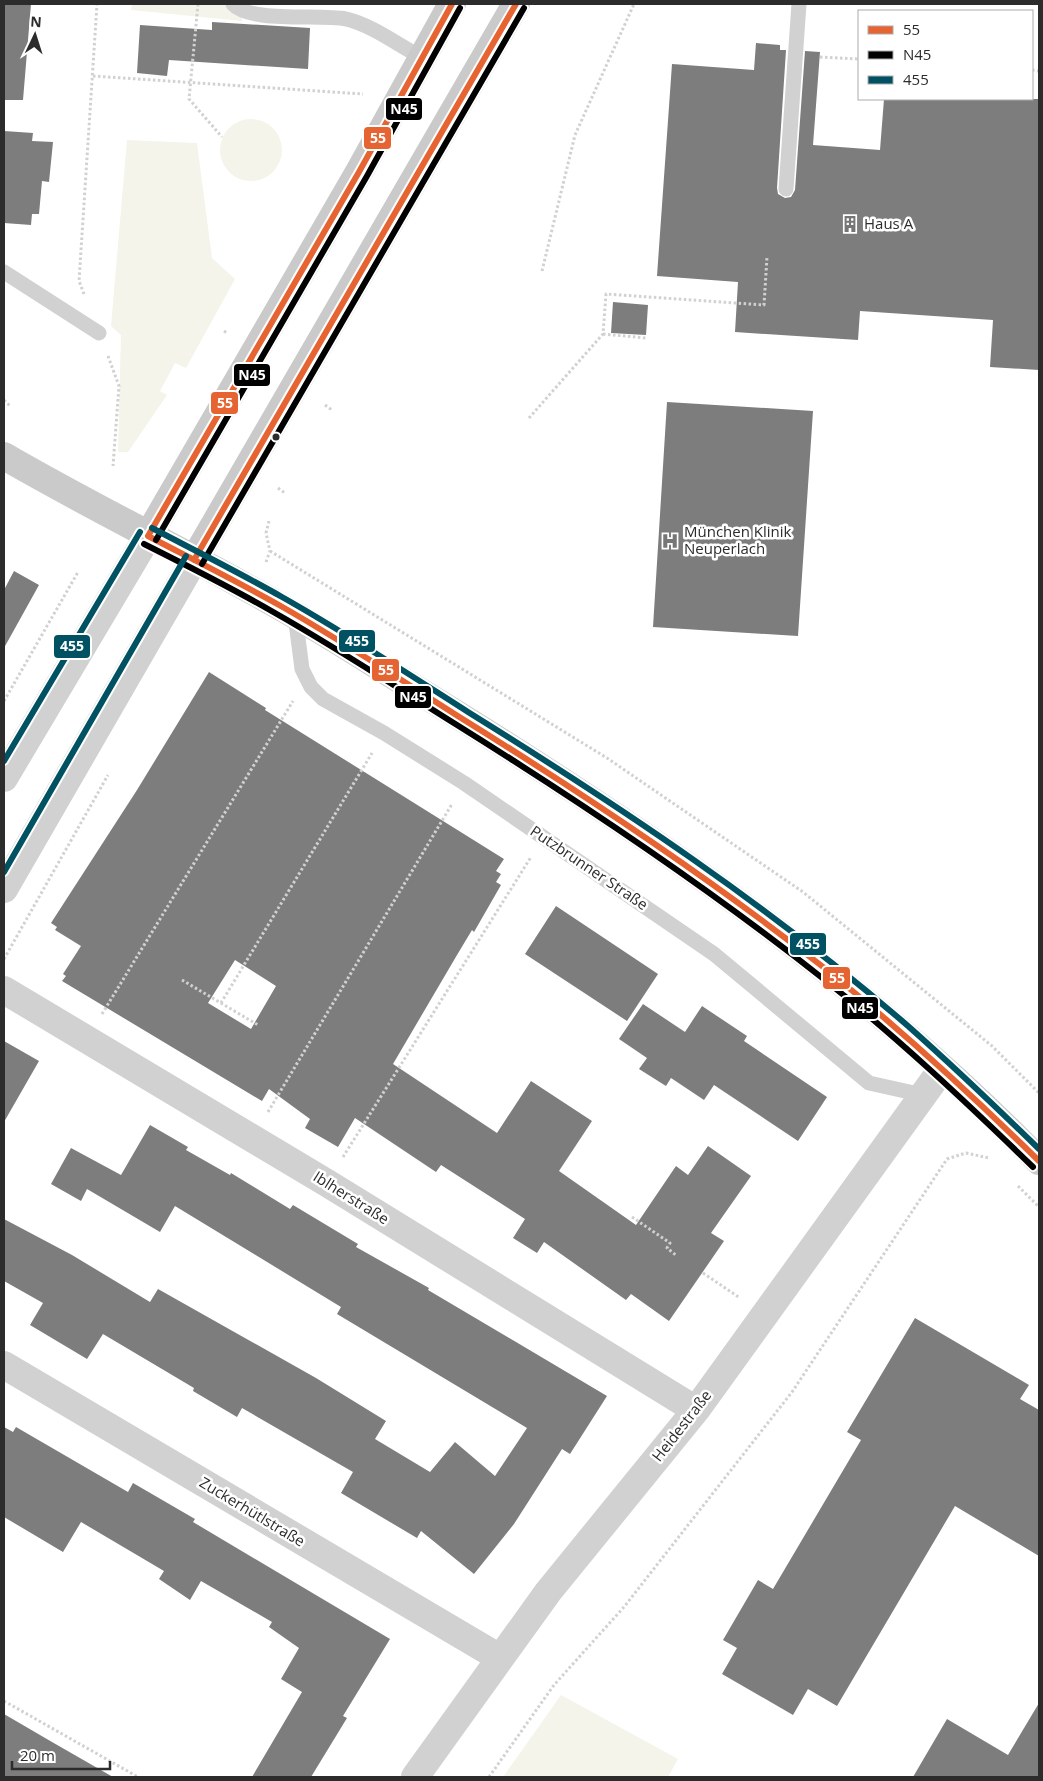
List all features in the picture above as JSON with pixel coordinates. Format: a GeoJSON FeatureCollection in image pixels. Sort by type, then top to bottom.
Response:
{"type":"FeatureCollection","features":[{"type":"Feature","properties":{"kind":"main road"},"geometry":{"type":"LineString","coordinates":[[148,536],[359,172],[452,4]]}},
{"type":"Feature","properties":{"kind":"main road"},"geometry":{"type":"LineString","coordinates":[[194,560],[516,4]]}},
{"type":"Feature","properties":{"kind":"main road"},"geometry":{"type":"LineString","coordinates":[[4,456],[295,615],[524,756],[662,847],[746,908],[862,1000],[942,1069],[1039,1161]]}},
{"type":"Feature","properties":{"kind":"street"},"geometry":{"type":"LineString","coordinates":[[4,778],[148,536]]}},
{"type":"Feature","properties":{"kind":"street"},"geometry":{"type":"LineString","coordinates":[[4,889],[194,560]]}},
{"type":"Feature","properties":{"kind":"street","name":"Iblherstraße"},"geometry":{"type":"LineString","coordinates":[[4,990],[253,1138],[696,1410]]}},
{"type":"Feature","properties":{"kind":"street","name":"Heidestraße"},"geometry":{"type":"LineString","coordinates":[[415,1777],[548,1592],[696,1410],[942,1069]]}},
{"type":"Feature","properties":{"kind":"street","name":"Zuckerhütlstraße"},"geometry":{"type":"LineString","coordinates":[[4,1365],[500,1658]]}},
{"type":"Feature","properties":{"kind":"lane"},"geometry":{"type":"LineString","coordinates":[[233,4],[254,14],[347,19],[375,31],[421,57]]}},
{"type":"Feature","properties":{"kind":"lane"},"geometry":{"type":"LineString","coordinates":[[786,189],[800,4]]}},
{"type":"Feature","properties":{"kind":"lane"},"geometry":{"type":"LineString","coordinates":[[4,272],[99,333]]}},
{"type":"Feature","properties":{"kind":"lane","name":"Putzbrunner Straße"},"geometry":{"type":"LineString","coordinates":[[295,615],[302,669],[311,687],[322,698],[384,733],[464,783],[714,954],[869,1083],[923,1095]]}},
{"type":"Feature","properties":{"kind":"path"},"geometry":{"type":"LineString","coordinates":[[98,4],[79,282],[119,386],[113,466]]}},
{"type":"Feature","properties":{"kind":"path"},"geometry":{"type":"LineString","coordinates":[[198,4],[190,99],[222,137]]}},
{"type":"Feature","properties":{"kind":"path"},"geometry":{"type":"LineString","coordinates":[[542,271],[575,135],[634,4]]}},
{"type":"Feature","properties":{"kind":"path"},"geometry":{"type":"LineString","coordinates":[[820,57],[858,59]]}},
{"type":"Feature","properties":{"kind":"path"},"geometry":{"type":"LineString","coordinates":[[93,76],[363,94]]}},
{"type":"Feature","properties":{"kind":"path"},"geometry":{"type":"LineString","coordinates":[[528,418],[603,334],[606,294],[764,305],[768,257]]}},
{"type":"Feature","properties":{"kind":"path"},"geometry":{"type":"LineString","coordinates":[[603,334],[646,338]]}},
{"type":"Feature","properties":{"kind":"path"},"geometry":{"type":"LineString","coordinates":[[4,400],[11,407],[4,404]]}},
{"type":"Feature","properties":{"kind":"path"},"geometry":{"type":"LineString","coordinates":[[325,405],[332,410]]}},
{"type":"Feature","properties":{"kind":"path"},"geometry":{"type":"LineString","coordinates":[[278,488],[285,493]]}},
{"type":"Feature","properties":{"kind":"path"},"geometry":{"type":"LineString","coordinates":[[265,562],[270,551],[266,533],[269,521]]}},
{"type":"Feature","properties":{"kind":"path"},"geometry":{"type":"LineString","coordinates":[[270,551],[607,758],[803,892],[992,1046],[1039,1094]]}},
{"type":"Feature","properties":{"kind":"path"},"geometry":{"type":"LineString","coordinates":[[4,701],[78,572]]}},
{"type":"Feature","properties":{"kind":"path"},"geometry":{"type":"LineString","coordinates":[[105,1009],[297,694]]}},
{"type":"Feature","properties":{"kind":"path"},"geometry":{"type":"LineString","coordinates":[[221,1004],[384,733]]}},
{"type":"Feature","properties":{"kind":"path"},"geometry":{"type":"LineString","coordinates":[[4,959],[110,772]]}},
{"type":"Feature","properties":{"kind":"path"},"geometry":{"type":"LineString","coordinates":[[253,1138],[464,783]]}},
{"type":"Feature","properties":{"kind":"path"},"geometry":{"type":"LineString","coordinates":[[327,1183],[543,837]]}},
{"type":"Feature","properties":{"kind":"path"},"geometry":{"type":"LineString","coordinates":[[182,980],[258,1025]]}},
{"type":"Feature","properties":{"kind":"path"},"geometry":{"type":"LineString","coordinates":[[489,1777],[554,1685],[624,1607],[792,1392],[947,1159],[966,1153],[989,1158]]}},
{"type":"Feature","properties":{"kind":"path"},"geometry":{"type":"LineString","coordinates":[[632,1218],[670,1243],[667,1248],[677,1256]]}},
{"type":"Feature","properties":{"kind":"path"},"geometry":{"type":"LineString","coordinates":[[703,1273],[764,1315]]}},
{"type":"Feature","properties":{"kind":"path"},"geometry":{"type":"LineString","coordinates":[[4,1701],[138,1777]]}},
{"type":"Feature","properties":{"kind":"shaded area"},"geometry":{"type":"Polygon","coordinates":[[[132,4],[243,4],[242,21],[131,10],[132,4]]]}},
{"type":"Feature","properties":{"kind":"shaded area"},"geometry":{"type":"Polygon","coordinates":[[[245,119],[257,119],[273,128],[280,138],[282,150],[280,162],[273,172],[257,181],[245,181],[234,176],[225,167],[220,156],[220,144],[225,133],[234,124],[245,119]]]}},
{"type":"Feature","properties":{"kind":"shaded area"},"geometry":{"type":"Polygon","coordinates":[[[127,140],[197,143],[212,258],[235,279],[186,368],[175,363],[160,391],[167,395],[128,452],[118,452],[121,335],[111,326],[127,140]]]}},
{"type":"Feature","properties":{"kind":"shaded area"},"geometry":{"type":"Polygon","coordinates":[[[561,1695],[678,1759],[668,1777],[503,1777],[561,1695]]]}},
{"type":"Feature","properties":{"kind":"building"},"geometry":{"type":"Polygon","coordinates":[[[4,4],[31,4],[23,100],[4,100],[4,4]]]}},
{"type":"Feature","properties":{"kind":"building"},"geometry":{"type":"Polygon","coordinates":[[[212,22],[310,28],[308,69],[169,60],[167,76],[137,73],[140,25],[212,30],[212,22]]]}},
{"type":"Feature","properties":{"kind":"building","name":"Haus A"},"geometry":{"type":"Polygon","coordinates":[[[756,43],[780,45],[780,50],[786,50],[777,188],[778,194],[785,198],[791,197],[795,190],[805,51],[820,52],[813,145],[880,150],[884,100],[1039,99],[1039,370],[990,367],[993,320],[860,311],[858,340],[735,332],[738,282],[657,276],[672,64],[754,70],[756,43]]]}},
{"type":"Feature","properties":{"kind":"building"},"geometry":{"type":"Polygon","coordinates":[[[4,131],[33,133],[32,141],[53,142],[49,182],[42,181],[39,214],[32,214],[31,225],[4,223],[4,131]]]}},
{"type":"Feature","properties":{"kind":"building"},"geometry":{"type":"Polygon","coordinates":[[[613,302],[648,305],[646,335],[611,333],[613,302]]]}},
{"type":"Feature","properties":{"kind":"building"},"geometry":{"type":"Polygon","coordinates":[[[667,402],[813,411],[798,636],[653,627],[667,402]]]}},
{"type":"Feature","properties":{"kind":"building"},"geometry":{"type":"Polygon","coordinates":[[[14,571],[39,585],[4,648],[4,590],[14,571]]]}},
{"type":"Feature","properties":{"kind":"building"},"geometry":{"type":"Polygon","coordinates":[[[209,672],[266,708],[265,710],[504,859],[496,871],[501,874],[496,882],[501,885],[474,932],[472,930],[393,1064],[497,1133],[531,1081],[592,1121],[559,1171],[636,1225],[676,1166],[688,1175],[708,1146],[751,1176],[711,1233],[724,1241],[669,1321],[631,1294],[626,1300],[544,1242],[537,1253],[513,1238],[525,1219],[441,1165],[436,1172],[355,1118],[338,1147],[305,1128],[310,1119],[269,1089],[262,1101],[62,981],[66,976],[63,974],[81,946],[55,930],[57,927],[51,923],[137,790],[209,672]],[[235,960],[208,1003],[251,1029],[276,986],[235,960]]]}},
{"type":"Feature","properties":{"kind":"building"},"geometry":{"type":"Polygon","coordinates":[[[556,906],[658,974],[627,1021],[525,954],[556,906]]]}},
{"type":"Feature","properties":{"kind":"building"},"geometry":{"type":"Polygon","coordinates":[[[643,1004],[685,1032],[702,1006],[747,1036],[744,1041],[827,1097],[798,1141],[714,1085],[704,1100],[671,1078],[666,1086],[639,1069],[647,1058],[619,1039],[643,1004]]]}},
{"type":"Feature","properties":{"kind":"building"},"geometry":{"type":"Polygon","coordinates":[[[4,1041],[39,1061],[4,1122],[4,1041]]]}},
{"type":"Feature","properties":{"kind":"building"},"geometry":{"type":"Polygon","coordinates":[[[150,1125],[188,1147],[186,1150],[230,1175],[231,1173],[290,1209],[293,1205],[358,1244],[356,1247],[429,1288],[428,1290],[607,1396],[570,1454],[562,1449],[514,1524],[474,1574],[421,1531],[417,1538],[341,1493],[353,1472],[242,1408],[237,1417],[193,1391],[194,1388],[103,1334],[87,1359],[30,1325],[43,1303],[4,1281],[4,1219],[72,1255],[150,1302],[158,1289],[316,1378],[386,1421],[375,1439],[430,1472],[455,1442],[495,1476],[527,1428],[337,1314],[341,1307],[175,1206],[160,1232],[87,1189],[81,1201],[51,1184],[71,1148],[121,1175],[150,1125]]]}},
{"type":"Feature","properties":{"kind":"building"},"geometry":{"type":"Polygon","coordinates":[[[915,1318],[1029,1385],[1020,1399],[1039,1410],[1039,1556],[955,1506],[837,1706],[808,1689],[793,1715],[722,1674],[737,1648],[723,1640],[758,1580],[773,1589],[861,1440],[847,1432],[915,1318]]]}},
{"type":"Feature","properties":{"kind":"building"},"geometry":{"type":"Polygon","coordinates":[[[4,1427],[13,1432],[16,1427],[128,1492],[133,1483],[195,1519],[193,1522],[390,1639],[343,1716],[347,1718],[311,1777],[252,1777],[302,1692],[281,1679],[299,1648],[269,1627],[272,1622],[201,1581],[190,1600],[159,1579],[164,1571],[81,1522],[63,1552],[4,1517],[4,1427]]]}},
{"type":"Feature","properties":{"kind":"building"},"geometry":{"type":"Polygon","coordinates":[[[1039,1703],[1039,1777],[913,1777],[947,1719],[1008,1755],[1039,1703]]]}},
{"type":"Feature","properties":{"kind":"building"},"geometry":{"type":"Polygon","coordinates":[[[4,1714],[52,1742],[113,1777],[4,1777],[4,1714]]]}},
{"type":"Feature","properties":{"kind":"transit line","name":"55"},"geometry":{"type":"LineString","coordinates":[[148,536],[359,172],[452,4]]}},
{"type":"Feature","properties":{"kind":"transit line","name":"55"},"geometry":{"type":"LineString","coordinates":[[194,560],[516,4]]}},
{"type":"Feature","properties":{"kind":"transit line","name":"N45"},"geometry":{"type":"LineString","coordinates":[[156,540],[367,176],[460,8]]}},
{"type":"Feature","properties":{"kind":"transit line","name":"N45"},"geometry":{"type":"LineString","coordinates":[[202,564],[524,8]]}},
{"type":"Feature","properties":{"kind":"transit line","name":"455"},"geometry":{"type":"LineString","coordinates":[[152,528],[266,588],[353,639],[525,748],[694,860],[803,941],[908,1026],[1039,1149]]}},
{"type":"Feature","properties":{"kind":"transit line","name":"455"},"geometry":{"type":"LineString","coordinates":[[4,761],[140,532]]}},
{"type":"Feature","properties":{"kind":"transit line","name":"55"},"geometry":{"type":"LineString","coordinates":[[148,536],[263,596],[371,660],[555,777],[693,870],[783,936],[855,993],[988,1111],[1039,1161]]}},
{"type":"Feature","properties":{"kind":"transit line","name":"N45"},"geometry":{"type":"LineString","coordinates":[[144,544],[243,595],[344,654],[504,754],[688,877],[777,943],[876,1022],[956,1093],[1033,1167]]}},
{"type":"Feature","properties":{"kind":"transit line","name":"455"},"geometry":{"type":"LineString","coordinates":[[4,872],[186,556]]}},
{"type":"Feature","properties":{"kind":"place","name":"Haus A"},"geometry":{"type":"Point","coordinates":[850,224]}},
{"type":"Feature","properties":{"kind":"place","name":"München Klinik Neuperlach"},"geometry":{"type":"Point","coordinates":[670,541]}}]}
